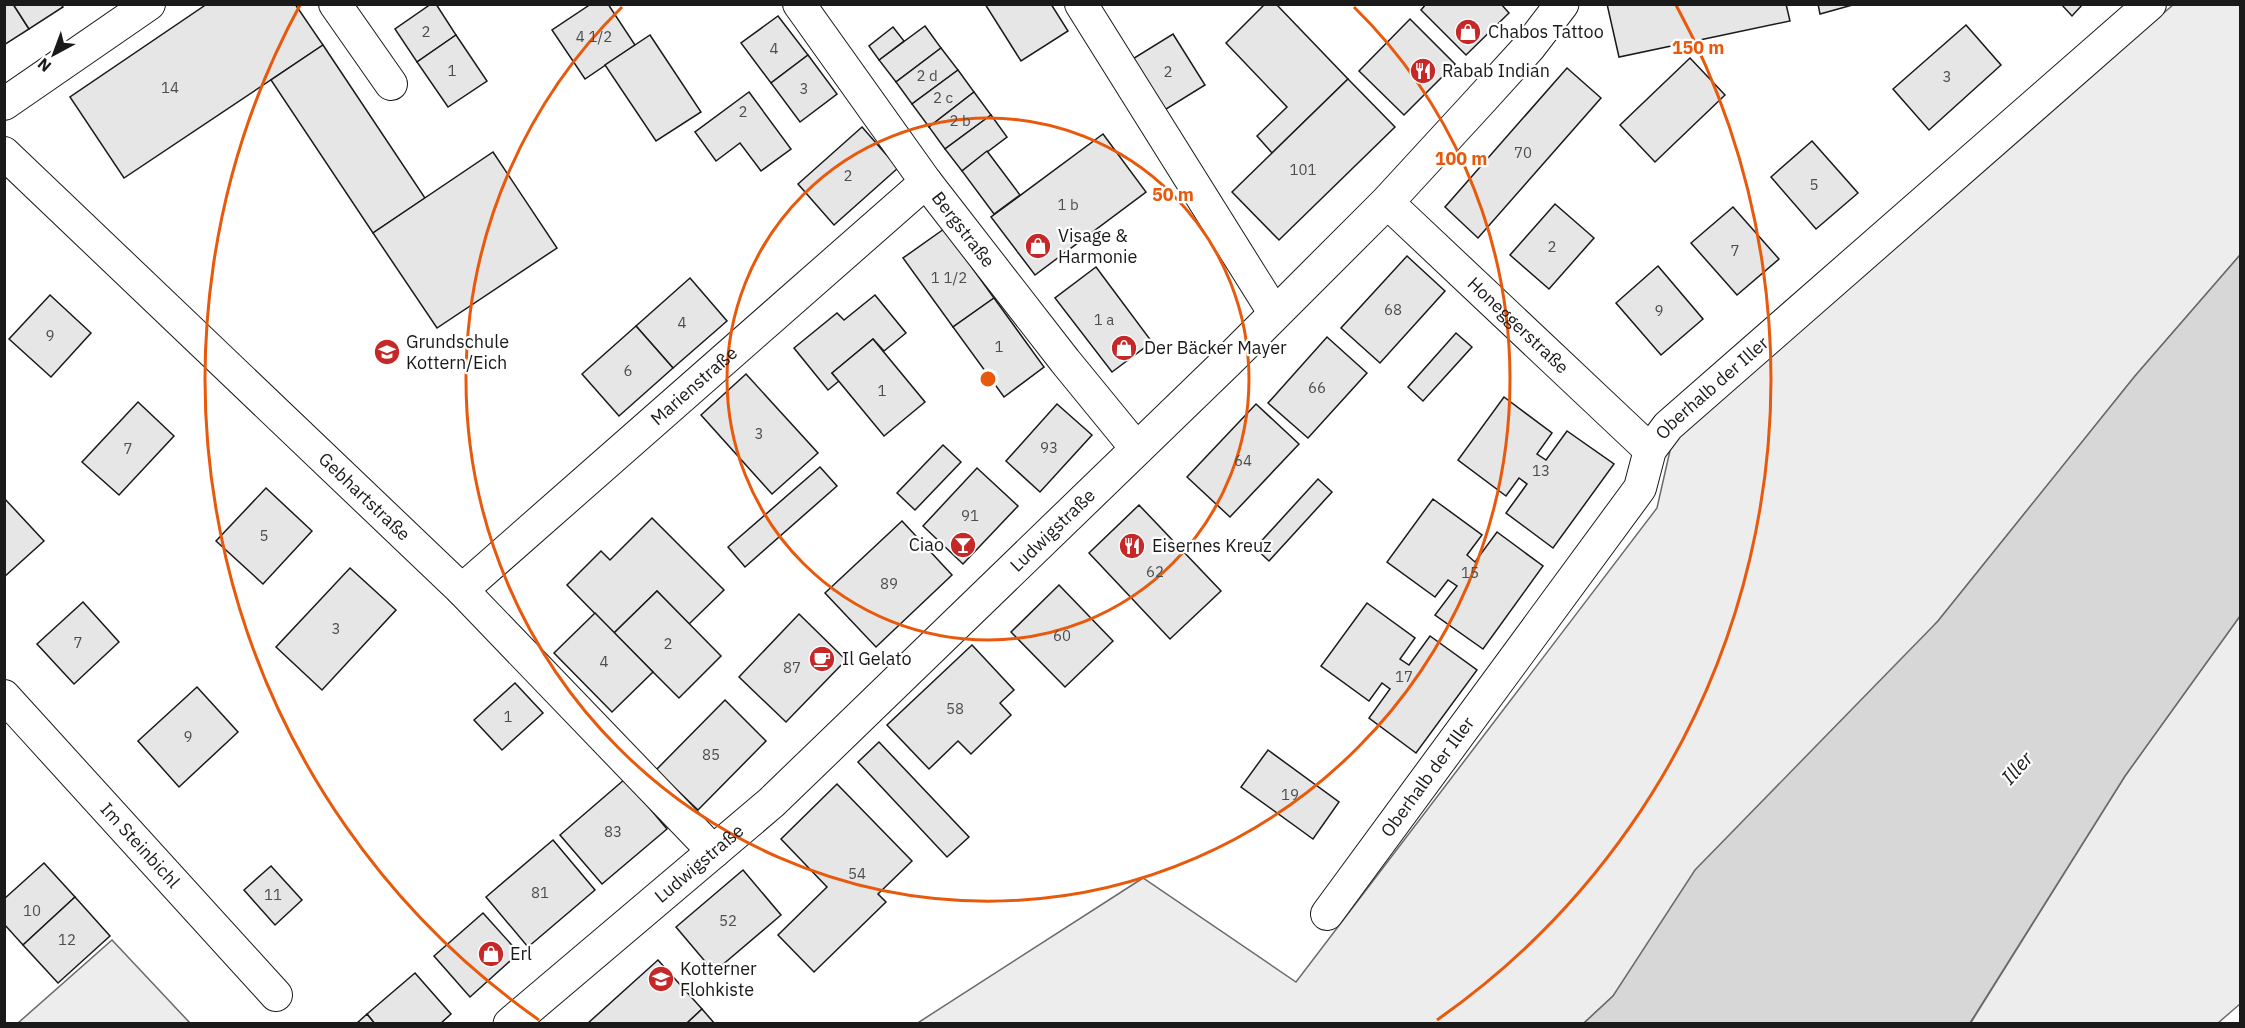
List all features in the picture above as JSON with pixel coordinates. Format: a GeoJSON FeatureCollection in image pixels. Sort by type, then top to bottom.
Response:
{"type":"FeatureCollection","features":[{"type":"Feature","properties":{"kind":"street"},"geometry":{"type":"LineString","coordinates":[[4,104],[150,4]]}},
{"type":"Feature","properties":{"kind":"street"},"geometry":{"type":"LineString","coordinates":[[335,4],[391,84]]}},
{"type":"Feature","properties":{"kind":"street","name":"Bergstraße"},"geometry":{"type":"LineString","coordinates":[[799,4],[926,182],[1065,361],[1137,449]]}},
{"type":"Feature","properties":{"kind":"street"},"geometry":{"type":"LineString","coordinates":[[1081,4],[1275,314]]}},
{"type":"Feature","properties":{"kind":"street","name":"Ludwigstraße"},"geometry":{"type":"LineString","coordinates":[[510,1023],[772,802],[1137,449],[1387,202],[1529,47],[1562,4]]}},
{"type":"Feature","properties":{"kind":"street","name":"Oberhalb der Iller"},"geometry":{"type":"LineString","coordinates":[[1327,914],[1640,488],[1650,450],[1668,426],[2150,4]]}},
{"type":"Feature","properties":{"kind":"street","name":"Gebhartstraße"},"geometry":{"type":"LineString","coordinates":[[4,153],[462,590],[714,852]]}},
{"type":"Feature","properties":{"kind":"street","name":"Marienstraße"},"geometry":{"type":"LineString","coordinates":[[462,590],[926,182]]}},
{"type":"Feature","properties":{"kind":"street","name":"Honeggerstraße"},"geometry":{"type":"LineString","coordinates":[[1387,202],[1650,450]]}},
{"type":"Feature","properties":{"kind":"street","name":"Im Steinbichl"},"geometry":{"type":"LineString","coordinates":[[4,696],[276,995]]}},
{"type":"Feature","properties":{"kind":"shaded area"},"geometry":{"type":"Polygon","coordinates":[[[2173,5],[2240,5],[2240,255],[2135,376],[1938,621],[1613,996],[1584,1023],[916,1024],[1143,878],[1296,982],[1657,508],[1674,433],[2173,5]]]}},
{"type":"Feature","properties":{"kind":"shaded area"},"geometry":{"type":"Polygon","coordinates":[[[2240,616],[2240,1004],[2218,1023],[1970,1024],[2125,776],[2240,616]]]}},
{"type":"Feature","properties":{"kind":"shaded area"},"geometry":{"type":"Polygon","coordinates":[[[112,940],[190,1023],[18,1023],[112,940]]]}},
{"type":"Feature","properties":{"kind":"water","name":"Iller"},"geometry":{"type":"Polygon","coordinates":[[[2240,255],[2240,616],[2125,776],[1970,1023],[1584,1023],[1613,996],[1695,870],[1938,621],[2135,376],[2240,255]]]}},
{"type":"Feature","properties":{"kind":"building"},"geometry":{"type":"Polygon","coordinates":[[[4,4],[13,4],[29,29],[4,45],[4,4]]]}},
{"type":"Feature","properties":{"kind":"building"},"geometry":{"type":"Polygon","coordinates":[[[13,4],[61,4],[63,7],[29,29],[13,4]]]}},
{"type":"Feature","properties":{"kind":"building"},"geometry":{"type":"Polygon","coordinates":[[[207,4],[295,4],[323,45],[124,178],[70,97],[207,4]]]}},
{"type":"Feature","properties":{"kind":"building"},"geometry":{"type":"Polygon","coordinates":[[[431,4],[436,4],[456,35],[417,62],[395,29],[431,4]]]}},
{"type":"Feature","properties":{"kind":"building"},"geometry":{"type":"Polygon","coordinates":[[[591,4],[608,4],[635,45],[585,79],[552,30],[591,4]]]}},
{"type":"Feature","properties":{"kind":"building"},"geometry":{"type":"Polygon","coordinates":[[[985,4],[1051,4],[1068,31],[1021,61],[985,4]]]}},
{"type":"Feature","properties":{"kind":"building"},"geometry":{"type":"Polygon","coordinates":[[[1265,4],[1276,4],[1348,79],[1272,153],[1257,136],[1287,107],[1226,43],[1265,4]]]}},
{"type":"Feature","properties":{"kind":"building"},"geometry":{"type":"Polygon","coordinates":[[[1426,4],[1501,4],[1509,13],[1466,55],[1421,10],[1426,4]]]}},
{"type":"Feature","properties":{"kind":"building"},"geometry":{"type":"Polygon","coordinates":[[[1607,4],[1786,4],[1790,21],[1619,57],[1607,4]]]}},
{"type":"Feature","properties":{"kind":"building"},"geometry":{"type":"Polygon","coordinates":[[[1818,4],[1856,4],[1820,14],[1818,4]]]}},
{"type":"Feature","properties":{"kind":"building"},"geometry":{"type":"Polygon","coordinates":[[[2061,4],[2083,4],[2072,16],[2061,4]]]}},
{"type":"Feature","properties":{"kind":"building"},"geometry":{"type":"Polygon","coordinates":[[[778,16],[808,55],[771,83],[741,43],[778,16]]]}},
{"type":"Feature","properties":{"kind":"building"},"geometry":{"type":"Polygon","coordinates":[[[1410,19],[1455,64],[1404,115],[1359,71],[1410,19]]]}},
{"type":"Feature","properties":{"kind":"building"},"geometry":{"type":"Polygon","coordinates":[[[1966,25],[2001,65],[1929,130],[1893,89],[1966,25]]]}},
{"type":"Feature","properties":{"kind":"building"},"geometry":{"type":"Polygon","coordinates":[[[925,26],[941,48],[896,82],[879,60],[925,26]]]}},
{"type":"Feature","properties":{"kind":"building"},"geometry":{"type":"Polygon","coordinates":[[[893,27],[904,41],[879,60],[869,46],[893,27]]]}},
{"type":"Feature","properties":{"kind":"building"},"geometry":{"type":"Polygon","coordinates":[[[1173,34],[1205,85],[1163,111],[1131,60],[1173,34]]]}},
{"type":"Feature","properties":{"kind":"building"},"geometry":{"type":"Polygon","coordinates":[[[456,35],[487,81],[448,107],[417,62],[456,35]]]}},
{"type":"Feature","properties":{"kind":"building"},"geometry":{"type":"Polygon","coordinates":[[[650,35],[701,112],[656,141],[605,65],[650,35]]]}},
{"type":"Feature","properties":{"kind":"building"},"geometry":{"type":"Polygon","coordinates":[[[323,45],[425,198],[373,233],[271,80],[323,45]]]}},
{"type":"Feature","properties":{"kind":"building"},"geometry":{"type":"Polygon","coordinates":[[[941,48],[958,70],[912,104],[896,82],[941,48]]]}},
{"type":"Feature","properties":{"kind":"building"},"geometry":{"type":"Polygon","coordinates":[[[808,55],[837,94],[800,122],[771,83],[808,55]]]}},
{"type":"Feature","properties":{"kind":"building"},"geometry":{"type":"Polygon","coordinates":[[[1690,58],[1725,95],[1655,162],[1620,125],[1690,58]]]}},
{"type":"Feature","properties":{"kind":"building"},"geometry":{"type":"Polygon","coordinates":[[[1567,68],[1601,98],[1478,238],[1445,207],[1567,68]]]}},
{"type":"Feature","properties":{"kind":"building"},"geometry":{"type":"Polygon","coordinates":[[[958,70],[974,92],[929,127],[912,104],[958,70]]]}},
{"type":"Feature","properties":{"kind":"building"},"geometry":{"type":"Polygon","coordinates":[[[1348,79],[1395,127],[1279,240],[1232,192],[1348,79]]]}},
{"type":"Feature","properties":{"kind":"building"},"geometry":{"type":"Polygon","coordinates":[[[749,92],[791,149],[761,171],[740,143],[716,161],[695,132],[749,92]]]}},
{"type":"Feature","properties":{"kind":"building"},"geometry":{"type":"Polygon","coordinates":[[[974,92],[991,115],[945,149],[929,127],[974,92]]]}},
{"type":"Feature","properties":{"kind":"building"},"geometry":{"type":"Polygon","coordinates":[[[991,115],[1007,137],[962,171],[945,149],[991,115]]]}},
{"type":"Feature","properties":{"kind":"building"},"geometry":{"type":"Polygon","coordinates":[[[862,127],[898,168],[834,225],[798,184],[862,127]]]}},
{"type":"Feature","properties":{"kind":"building"},"geometry":{"type":"Polygon","coordinates":[[[1103,134],[1146,192],[1035,275],[991,217],[1103,134]]]}},
{"type":"Feature","properties":{"kind":"building"},"geometry":{"type":"Polygon","coordinates":[[[1812,141],[1858,193],[1816,229],[1771,177],[1812,141]]]}},
{"type":"Feature","properties":{"kind":"building"},"geometry":{"type":"Polygon","coordinates":[[[987,151],[1020,195],[994,214],[962,171],[987,151]]]}},
{"type":"Feature","properties":{"kind":"building"},"geometry":{"type":"Polygon","coordinates":[[[493,152],[557,248],[437,328],[373,233],[493,152]]]}},
{"type":"Feature","properties":{"kind":"building"},"geometry":{"type":"Polygon","coordinates":[[[1555,204],[1594,238],[1549,289],[1510,255],[1555,204]]]}},
{"type":"Feature","properties":{"kind":"building"},"geometry":{"type":"Polygon","coordinates":[[[1733,207],[1779,259],[1737,295],[1691,243],[1733,207]]]}},
{"type":"Feature","properties":{"kind":"building"},"geometry":{"type":"Polygon","coordinates":[[[944,229],[994,298],[953,327],[903,258],[944,229]]]}},
{"type":"Feature","properties":{"kind":"building"},"geometry":{"type":"Polygon","coordinates":[[[1407,256],[1445,291],[1380,363],[1341,328],[1407,256]]]}},
{"type":"Feature","properties":{"kind":"building"},"geometry":{"type":"Polygon","coordinates":[[[1658,266],[1703,319],[1661,355],[1616,303],[1658,266]]]}},
{"type":"Feature","properties":{"kind":"building"},"geometry":{"type":"Polygon","coordinates":[[[1096,267],[1152,342],[1112,372],[1055,298],[1096,267]]]}},
{"type":"Feature","properties":{"kind":"building"},"geometry":{"type":"Polygon","coordinates":[[[690,278],[727,321],[673,368],[636,326],[690,278]]]}},
{"type":"Feature","properties":{"kind":"building"},"geometry":{"type":"Polygon","coordinates":[[[50,295],[91,333],[51,377],[9,339],[50,295]]]}},
{"type":"Feature","properties":{"kind":"building"},"geometry":{"type":"Polygon","coordinates":[[[875,295],[906,333],[884,351],[873,339],[832,373],[839,381],[828,390],[794,348],[837,313],[844,320],[875,295]]]}},
{"type":"Feature","properties":{"kind":"building"},"geometry":{"type":"Polygon","coordinates":[[[994,298],[1044,367],[1004,397],[953,327],[994,298]]]}},
{"type":"Feature","properties":{"kind":"building"},"geometry":{"type":"Polygon","coordinates":[[[636,326],[673,368],[619,416],[582,374],[636,326]]]}},
{"type":"Feature","properties":{"kind":"building"},"geometry":{"type":"Polygon","coordinates":[[[1456,333],[1472,347],[1423,401],[1408,387],[1456,333]]]}},
{"type":"Feature","properties":{"kind":"building"},"geometry":{"type":"Polygon","coordinates":[[[1327,337],[1367,373],[1308,438],[1268,403],[1327,337]]]}},
{"type":"Feature","properties":{"kind":"building"},"geometry":{"type":"Polygon","coordinates":[[[873,339],[925,402],[884,436],[832,373],[873,339]]]}},
{"type":"Feature","properties":{"kind":"building"},"geometry":{"type":"Polygon","coordinates":[[[746,374],[818,453],[772,494],[701,415],[746,374]]]}},
{"type":"Feature","properties":{"kind":"building"},"geometry":{"type":"Polygon","coordinates":[[[1504,397],[1552,433],[1537,454],[1546,460],[1567,431],[1614,464],[1553,548],[1506,513],[1527,484],[1519,478],[1506,496],[1458,460],[1504,397]]]}},
{"type":"Feature","properties":{"kind":"building"},"geometry":{"type":"Polygon","coordinates":[[[138,402],[174,436],[119,495],[82,462],[138,402]]]}},
{"type":"Feature","properties":{"kind":"building"},"geometry":{"type":"Polygon","coordinates":[[[1057,404],[1092,435],[1040,492],[1006,461],[1057,404]]]}},
{"type":"Feature","properties":{"kind":"building"},"geometry":{"type":"Polygon","coordinates":[[[1256,404],[1299,444],[1230,517],[1187,477],[1256,404]]]}},
{"type":"Feature","properties":{"kind":"building"},"geometry":{"type":"Polygon","coordinates":[[[943,445],[961,462],[915,510],[897,493],[943,445]]]}},
{"type":"Feature","properties":{"kind":"building"},"geometry":{"type":"Polygon","coordinates":[[[820,467],[837,486],[745,567],[728,547],[820,467]]]}},
{"type":"Feature","properties":{"kind":"building"},"geometry":{"type":"Polygon","coordinates":[[[977,468],[1018,506],[963,564],[923,526],[977,468]]]}},
{"type":"Feature","properties":{"kind":"building"},"geometry":{"type":"Polygon","coordinates":[[[1318,479],[1332,492],[1269,561],[1255,548],[1318,479]]]}},
{"type":"Feature","properties":{"kind":"building"},"geometry":{"type":"Polygon","coordinates":[[[266,488],[312,531],[263,584],[216,541],[266,488]]]}},
{"type":"Feature","properties":{"kind":"building"},"geometry":{"type":"Polygon","coordinates":[[[4,498],[44,541],[4,577],[4,498]]]}},
{"type":"Feature","properties":{"kind":"building"},"geometry":{"type":"Polygon","coordinates":[[[1433,499],[1482,535],[1467,555],[1475,562],[1497,532],[1543,566],[1483,649],[1435,615],[1457,586],[1448,580],[1435,597],[1387,562],[1433,499]]]}},
{"type":"Feature","properties":{"kind":"building"},"geometry":{"type":"Polygon","coordinates":[[[1139,505],[1221,591],[1170,639],[1089,553],[1139,505]]]}},
{"type":"Feature","properties":{"kind":"building"},"geometry":{"type":"Polygon","coordinates":[[[652,518],[724,590],[689,624],[657,591],[614,633],[567,585],[601,551],[610,560],[652,518]]]}},
{"type":"Feature","properties":{"kind":"building"},"geometry":{"type":"Polygon","coordinates":[[[902,521],[952,575],[876,647],[825,593],[902,521]]]}},
{"type":"Feature","properties":{"kind":"building"},"geometry":{"type":"Polygon","coordinates":[[[350,568],[396,610],[322,690],[276,647],[350,568]]]}},
{"type":"Feature","properties":{"kind":"building"},"geometry":{"type":"Polygon","coordinates":[[[1059,585],[1113,641],[1065,687],[1011,632],[1059,585]]]}},
{"type":"Feature","properties":{"kind":"building"},"geometry":{"type":"Polygon","coordinates":[[[657,591],[721,656],[679,698],[614,633],[657,591]]]}},
{"type":"Feature","properties":{"kind":"building"},"geometry":{"type":"Polygon","coordinates":[[[83,602],[119,642],[74,684],[37,644],[83,602]]]}},
{"type":"Feature","properties":{"kind":"building"},"geometry":{"type":"Polygon","coordinates":[[[1367,603],[1415,638],[1400,659],[1409,665],[1430,636],[1477,670],[1416,753],[1369,718],[1390,689],[1382,683],[1369,701],[1321,666],[1367,603]]]}},
{"type":"Feature","properties":{"kind":"building"},"geometry":{"type":"Polygon","coordinates":[[[595,613],[653,672],[612,712],[554,653],[595,613]]]}},
{"type":"Feature","properties":{"kind":"building"},"geometry":{"type":"Polygon","coordinates":[[[799,614],[846,660],[786,722],[739,677],[799,614]]]}},
{"type":"Feature","properties":{"kind":"building"},"geometry":{"type":"Polygon","coordinates":[[[972,645],[1014,690],[1000,703],[1011,715],[971,754],[958,741],[929,769],[887,725],[972,645]]]}},
{"type":"Feature","properties":{"kind":"building"},"geometry":{"type":"Polygon","coordinates":[[[515,683],[543,713],[502,750],[474,720],[515,683]]]}},
{"type":"Feature","properties":{"kind":"building"},"geometry":{"type":"Polygon","coordinates":[[[197,687],[238,732],[179,787],[138,741],[197,687]]]}},
{"type":"Feature","properties":{"kind":"building"},"geometry":{"type":"Polygon","coordinates":[[[725,700],[766,741],[698,810],[656,770],[725,700]]]}},
{"type":"Feature","properties":{"kind":"building"},"geometry":{"type":"Polygon","coordinates":[[[879,742],[969,837],[947,857],[858,762],[879,742]]]}},
{"type":"Feature","properties":{"kind":"building"},"geometry":{"type":"Polygon","coordinates":[[[1268,750],[1339,802],[1313,839],[1241,787],[1268,750]]]}},
{"type":"Feature","properties":{"kind":"building"},"geometry":{"type":"Polygon","coordinates":[[[625,779],[667,829],[602,884],[560,835],[625,779]]]}},
{"type":"Feature","properties":{"kind":"building"},"geometry":{"type":"Polygon","coordinates":[[[837,784],[912,861],[878,894],[886,902],[814,972],[778,935],[827,887],[781,839],[837,784]]]}},
{"type":"Feature","properties":{"kind":"building"},"geometry":{"type":"Polygon","coordinates":[[[553,840],[595,890],[528,947],[486,897],[553,840]]]}},
{"type":"Feature","properties":{"kind":"building"},"geometry":{"type":"Polygon","coordinates":[[[44,863],[75,897],[23,945],[4,924],[4,899],[44,863]]]}},
{"type":"Feature","properties":{"kind":"building"},"geometry":{"type":"Polygon","coordinates":[[[271,866],[302,900],[275,925],[244,890],[271,866]]]}},
{"type":"Feature","properties":{"kind":"building"},"geometry":{"type":"Polygon","coordinates":[[[743,870],[781,915],[714,972],[676,927],[743,870]]]}},
{"type":"Feature","properties":{"kind":"building"},"geometry":{"type":"Polygon","coordinates":[[[75,897],[110,936],[58,983],[23,945],[75,897]]]}},
{"type":"Feature","properties":{"kind":"building"},"geometry":{"type":"Polygon","coordinates":[[[483,913],[519,953],[470,997],[434,956],[483,913]]]}},
{"type":"Feature","properties":{"kind":"building"},"geometry":{"type":"Polygon","coordinates":[[[658,960],[702,1009],[686,1024],[587,1024],[658,960]]]}},
{"type":"Feature","properties":{"kind":"building"},"geometry":{"type":"Polygon","coordinates":[[[415,973],[451,1014],[440,1024],[375,1024],[367,1014],[415,973]]]}},
{"type":"Feature","properties":{"kind":"building"},"geometry":{"type":"Polygon","coordinates":[[[702,1009],[715,1024],[686,1024],[702,1009]]]}},
{"type":"Feature","properties":{"kind":"building"},"geometry":{"type":"Polygon","coordinates":[[[367,1014],[375,1024],[356,1024],[367,1014]]]}},
{"type":"Feature","properties":{"kind":"place","name":"Chabos Tattoo"},"geometry":{"type":"Point","coordinates":[1468,32]}},
{"type":"Feature","properties":{"kind":"place","name":"Rabab Indian"},"geometry":{"type":"Point","coordinates":[1423,71]}},
{"type":"Feature","properties":{"kind":"place","name":"Visage & Harmonie"},"geometry":{"type":"Point","coordinates":[1038,246]}},
{"type":"Feature","properties":{"kind":"place","name":"Der Bäcker Mayer"},"geometry":{"type":"Point","coordinates":[1124,348]}},
{"type":"Feature","properties":{"kind":"place","name":"Grundschule Kottern/Eich"},"geometry":{"type":"Point","coordinates":[387,352]}},
{"type":"Feature","properties":{"kind":"place","name":"Ciao"},"geometry":{"type":"Point","coordinates":[963,545]}},
{"type":"Feature","properties":{"kind":"place","name":"Eisernes Kreuz"},"geometry":{"type":"Point","coordinates":[1132,546]}},
{"type":"Feature","properties":{"kind":"place","name":"Il Gelato"},"geometry":{"type":"Point","coordinates":[822,659]}},
{"type":"Feature","properties":{"kind":"place","name":"Erl"},"geometry":{"type":"Point","coordinates":[491,954]}},
{"type":"Feature","properties":{"kind":"place","name":"Kotterner Flohkiste"},"geometry":{"type":"Point","coordinates":[661,979]}}]}
